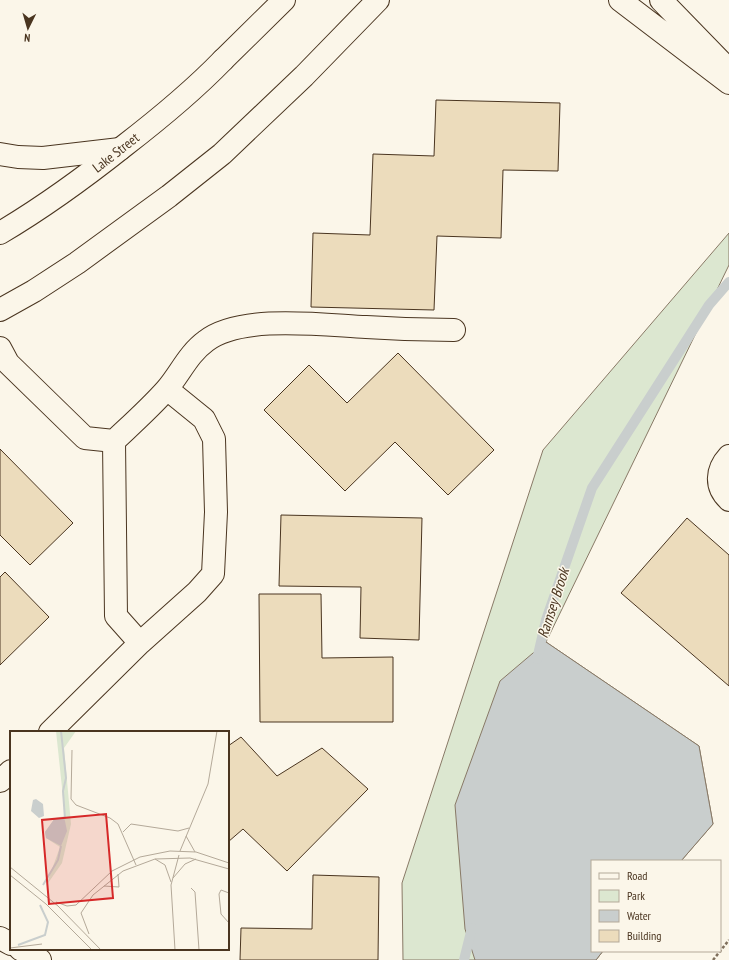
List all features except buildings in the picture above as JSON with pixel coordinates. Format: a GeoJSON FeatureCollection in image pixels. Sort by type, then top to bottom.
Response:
{"type":"FeatureCollection","features":[{"type":"Feature","properties":{"kind":"main road","name":"Lake Street"},"geometry":{"type":"LineString","coordinates":[[0,233],[76,183],[170,110],[198,85],[284,0]]}},
{"type":"Feature","properties":{"kind":"main road"},"geometry":{"type":"LineString","coordinates":[[0,310],[34,291],[77,263],[169,196],[222,154],[304,76],[378,0]]}},
{"type":"Feature","properties":{"kind":"main road"},"geometry":{"type":"LineString","coordinates":[[620,0],[729,83]]}},
{"type":"Feature","properties":{"kind":"main road"},"geometry":{"type":"LineString","coordinates":[[661,0],[729,70]]}},
{"type":"Feature","properties":{"kind":"main road"},"geometry":{"type":"LineString","coordinates":[[0,154],[18,157],[43,158],[120,149]]}},
{"type":"Feature","properties":{"kind":"main road"},"geometry":{"type":"LineString","coordinates":[[140,644],[116,616],[114,441],[166,389],[188,358],[206,340],[228,329],[264,324],[313,324],[417,330],[454,330]]}},
{"type":"Feature","properties":{"kind":"main road"},"geometry":{"type":"LineString","coordinates":[[0,348],[8,363],[85,438],[114,441]]}},
{"type":"Feature","properties":{"kind":"main road"},"geometry":{"type":"LineString","coordinates":[[51,731],[140,644],[197,592],[213,574],[216,512],[214,439],[204,419],[166,389]]}},
{"type":"Feature","properties":{"kind":"main road"},"geometry":{"type":"LineString","coordinates":[[729,456],[724,462],[718,480],[723,494],[729,500]]}},
{"type":"Feature","properties":{"kind":"main road"},"geometry":{"type":"LineString","coordinates":[[0,781],[10,771]]}},
{"type":"Feature","properties":{"kind":"main road"},"geometry":{"type":"LineString","coordinates":[[0,938],[10,943]]}},
{"type":"Feature","properties":{"kind":"main road"},"geometry":{"type":"LineString","coordinates":[[22,950],[40,960]]}},
{"type":"Feature","properties":{"kind":"path"},"geometry":{"type":"LineString","coordinates":[[721,951],[729,940]]}},
{"type":"Feature","properties":{"kind":"green space"},"geometry":{"type":"Polygon","coordinates":[[[729,233],[729,265],[546,642],[699,746],[713,824],[682,860],[591,860],[591,952],[602,952],[596,960],[403,960],[402,883],[543,450],[729,233]]]}},
{"type":"Feature","properties":{"kind":"water"},"geometry":{"type":"Polygon","coordinates":[[[546,642],[699,746],[713,824],[682,860],[591,860],[591,952],[602,952],[596,960],[475,960],[465,929],[455,805],[500,681],[546,642]]]}},
{"type":"Feature","properties":{"kind":"waterway","name":"Ramsey Brook"},"geometry":{"type":"LineString","coordinates":[[537,659],[546,620],[592,488],[709,305],[729,282]]}},
{"type":"Feature","properties":{"kind":"waterway","name":"Ramsey Brook"},"geometry":{"type":"LineString","coordinates":[[464,960],[472,928]]}}]}
